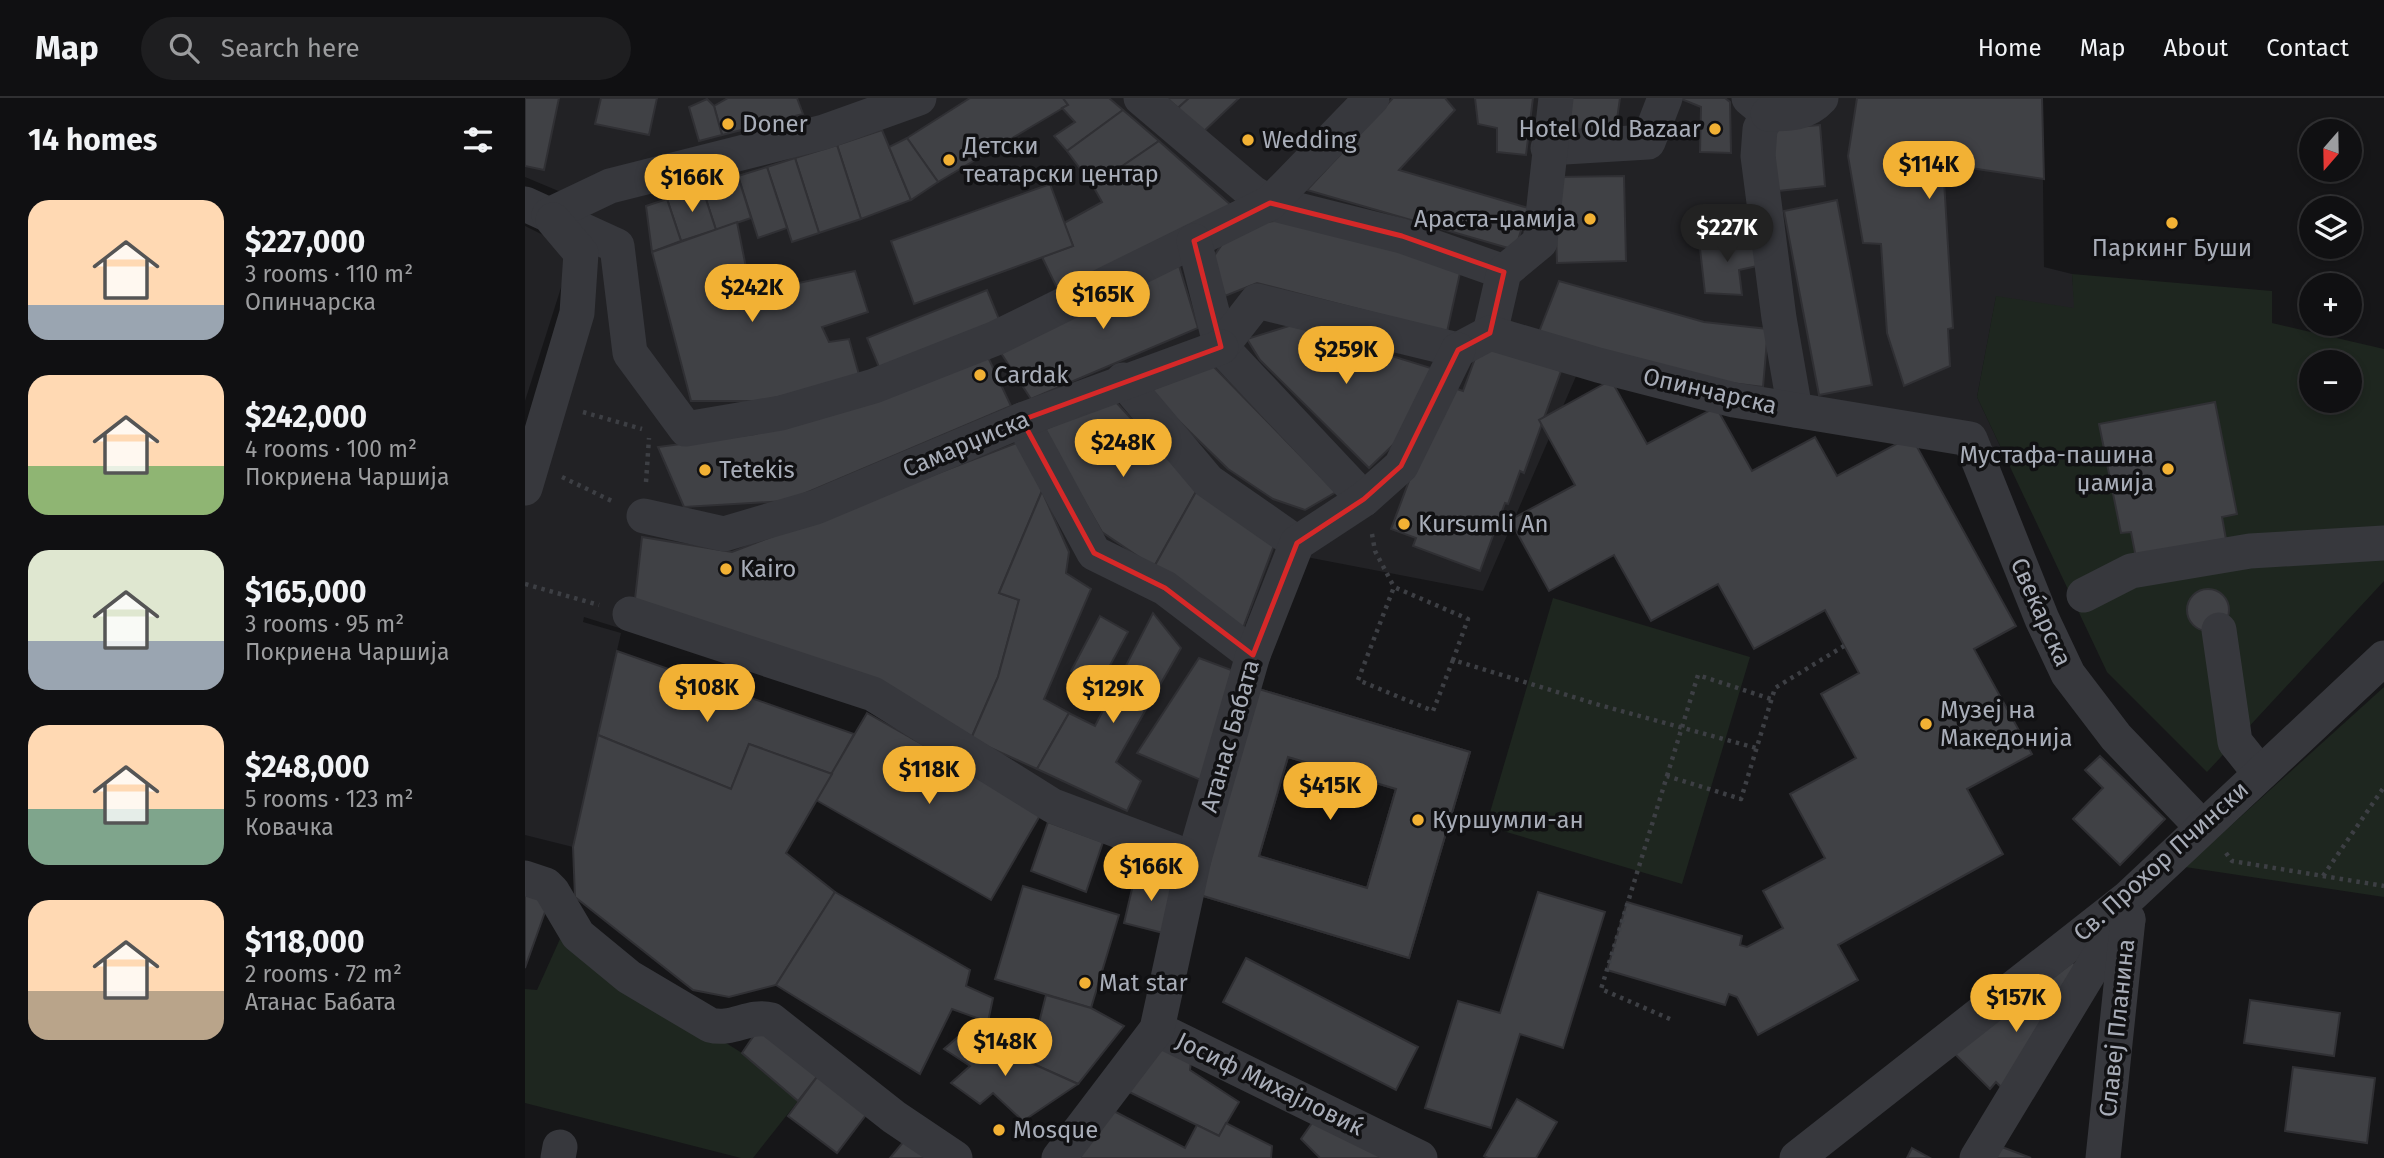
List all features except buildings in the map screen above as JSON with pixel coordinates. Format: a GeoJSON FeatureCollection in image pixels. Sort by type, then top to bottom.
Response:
{"type":"FeatureCollection","features":[{"type":"Feature","properties":{"kind":"street"},"geometry":{"type":"LineString","coordinates":[[537,209],[610,186],[824,132],[919,98]]}},
{"type":"Feature","properties":{"kind":"street"},"geometry":{"type":"LineString","coordinates":[[1140,98],[1253,193],[1270,203],[1402,236],[1504,272]]}},
{"type":"Feature","properties":{"kind":"street"},"geometry":{"type":"LineString","coordinates":[[537,209],[617,246],[630,353],[686,429],[781,413],[874,386],[996,338],[1270,203],[1372,98]]}},
{"type":"Feature","properties":{"kind":"street"},"geometry":{"type":"LineString","coordinates":[[1123,380],[1208,481],[1297,543],[1364,499],[1401,466],[1458,351],[1490,332],[1504,272],[1540,242],[1548,148],[1556,98]]}},
{"type":"Feature","properties":{"kind":"street"},"geometry":{"type":"LineString","coordinates":[[1548,148],[1648,142],[1665,98]]}},
{"type":"Feature","properties":{"kind":"street"},"geometry":{"type":"LineString","coordinates":[[1795,410],[1779,318],[1758,156],[1759,106],[1796,114],[1813,107],[1821,98]]}},
{"type":"Feature","properties":{"kind":"street"},"geometry":{"type":"LineString","coordinates":[[528,475],[577,313],[581,253],[537,209]]}},
{"type":"Feature","properties":{"kind":"street"},"geometry":{"type":"LineString","coordinates":[[1194,241],[1221,347],[1364,499]]}},
{"type":"Feature","properties":{"kind":"street"},"geometry":{"type":"LineString","coordinates":[[1221,347],[1257,301],[1458,351]]}},
{"type":"Feature","properties":{"kind":"street","name":"Опинчарска"},"geometry":{"type":"LineString","coordinates":[[1490,332],[1672,384],[1795,410],[1970,439]]}},
{"type":"Feature","properties":{"kind":"street","name":"Самарџиска"},"geometry":{"type":"LineString","coordinates":[[644,516],[724,534],[816,507],[1123,380],[1221,347]]}},
{"type":"Feature","properties":{"kind":"street"},"geometry":{"type":"LineString","coordinates":[[1022,420],[1094,553],[1165,589],[1253,655]]}},
{"type":"Feature","properties":{"kind":"street","name":"Свеќарска"},"geometry":{"type":"LineString","coordinates":[[1970,439],[2063,606],[2068,674],[2095,712],[2202,827]]}},
{"type":"Feature","properties":{"kind":"street","name":"Атанас Бабата"},"geometry":{"type":"LineString","coordinates":[[1059,1158],[1157,1029],[1194,859],[1253,655],[1297,543]]}},
{"type":"Feature","properties":{"kind":"street"},"geometry":{"type":"LineString","coordinates":[[2063,606],[2131,571],[2250,551],[2384,543]]}},
{"type":"Feature","properties":{"kind":"street"},"geometry":{"type":"LineString","coordinates":[[630,614],[873,694],[1053,806],[1194,859]]}},
{"type":"Feature","properties":{"kind":"street"},"geometry":{"type":"LineString","coordinates":[[2219,630],[2235,742],[2259,772]]}},
{"type":"Feature","properties":{"kind":"street","name":"Св. Прохор Пчински"},"geometry":{"type":"LineString","coordinates":[[1797,1158],[2128,909],[2202,827],[2384,658]]}},
{"type":"Feature","properties":{"kind":"street"},"geometry":{"type":"LineString","coordinates":[[535,881],[579,935],[629,977],[710,1025],[725,1029],[759,1016],[771,1020],[894,1117],[955,1158]]}},
{"type":"Feature","properties":{"kind":"street"},"geometry":{"type":"LineString","coordinates":[[1977,1158],[2128,909]]}},
{"type":"Feature","properties":{"kind":"street","name":"Славеј Планина"},"geometry":{"type":"LineString","coordinates":[[2103,1158],[2128,909]]}},
{"type":"Feature","properties":{"kind":"street","name":"Јосиф Михајловиќ"},"geometry":{"type":"LineString","coordinates":[[1157,1029],[1420,1158]]}},
{"type":"Feature","properties":{"kind":"path"},"geometry":{"type":"LineString","coordinates":[[528,475],[644,516],[649,432],[551,402]]}},
{"type":"Feature","properties":{"kind":"path"},"geometry":{"type":"LineString","coordinates":[[1364,499],[1375,551],[1394,587],[1468,619],[1433,711],[1358,680],[1394,587]]}},
{"type":"Feature","properties":{"kind":"path"},"geometry":{"type":"LineString","coordinates":[[525,584],[630,614]]}},
{"type":"Feature","properties":{"kind":"path"},"geometry":{"type":"LineString","coordinates":[[1667,776],[1741,799],[1775,688],[1844,646]]}},
{"type":"Feature","properties":{"kind":"path"},"geometry":{"type":"LineString","coordinates":[[1453,660],[1596,704],[1756,748]]}},
{"type":"Feature","properties":{"kind":"path"},"geometry":{"type":"LineString","coordinates":[[1670,1019],[1601,989],[1667,776],[1699,675],[1771,699]]}},
{"type":"Feature","properties":{"kind":"path"},"geometry":{"type":"LineString","coordinates":[[2323,876],[2384,787]]}},
{"type":"Feature","properties":{"kind":"path"},"geometry":{"type":"LineString","coordinates":[[2232,861],[2384,886]]}},
{"type":"Feature","properties":{"kind":"highlighted area"},"geometry":{"type":"Polygon","coordinates":[[[1270,203],[1402,236],[1504,272],[1490,333],[1458,350],[1401,466],[1364,499],[1297,543],[1253,655],[1165,588],[1094,553],[1022,420],[1221,347],[1194,241],[1270,203]]]}},
{"type":"Feature","properties":{"kind":"shaded area"},"geometry":{"type":"Polygon","coordinates":[[[525,98],[2042,98],[2044,267],[2072,274],[2075,309],[1996,297],[1977,397],[2001,448],[1941,442],[1577,374],[1483,591],[1301,556],[1181,870],[867,706],[584,617],[583,622],[621,633],[573,847],[525,835],[525,497],[587,203],[525,177],[525,98]]]}},
{"type":"Feature","properties":{"kind":"shaded area"},"geometry":{"type":"Polygon","coordinates":[[[525,226],[573,250],[525,401],[525,226]]]}},
{"type":"Feature","properties":{"kind":"shaded area"},"geometry":{"type":"Polygon","coordinates":[[[2072,274],[2272,291],[2272,323],[2299,329],[2299,336],[2328,336],[2384,349],[2384,581],[2207,772],[2107,672],[1977,397],[1996,296],[2074,308],[2072,274]]]}},
{"type":"Feature","properties":{"kind":"shaded area"},"geometry":{"type":"Polygon","coordinates":[[[1553,598],[1750,657],[1682,884],[1486,826],[1553,598]]]}},
{"type":"Feature","properties":{"kind":"shaded area"},"geometry":{"type":"Polygon","coordinates":[[[2384,687],[2384,897],[2185,867],[2384,687]]]}},
{"type":"Feature","properties":{"kind":"shaded area"},"geometry":{"type":"Polygon","coordinates":[[[560,939],[742,1053],[798,1101],[753,1158],[741,1158],[525,1103],[525,989],[537,990],[560,939]]]}},
{"type":"Feature","properties":{"kind":"place","name":"Doner"},"geometry":{"type":"Point","coordinates":[728,124]}},
{"type":"Feature","properties":{"kind":"place","name":"Hotel Old Bazaar"},"geometry":{"type":"Point","coordinates":[1715,129]}},
{"type":"Feature","properties":{"kind":"place","name":"Wedding"},"geometry":{"type":"Point","coordinates":[1248,140]}},
{"type":"Feature","properties":{"kind":"place","name":"Детски театарски центар"},"geometry":{"type":"Point","coordinates":[949,160]}},
{"type":"Feature","properties":{"kind":"place","name":"Араста-џамија"},"geometry":{"type":"Point","coordinates":[1590,219]}},
{"type":"Feature","properties":{"kind":"place","name":"Паркинг Буши"},"geometry":{"type":"Point","coordinates":[2172,223]}},
{"type":"Feature","properties":{"kind":"place","name":"Cardak"},"geometry":{"type":"Point","coordinates":[980,375]}},
{"type":"Feature","properties":{"kind":"place","name":"Мустафа-пашина џамија"},"geometry":{"type":"Point","coordinates":[2168,469]}},
{"type":"Feature","properties":{"kind":"place","name":"Tetekis"},"geometry":{"type":"Point","coordinates":[705,470]}},
{"type":"Feature","properties":{"kind":"place","name":"Kursumli An"},"geometry":{"type":"Point","coordinates":[1404,524]}},
{"type":"Feature","properties":{"kind":"place","name":"Kairo"},"geometry":{"type":"Point","coordinates":[726,569]}},
{"type":"Feature","properties":{"kind":"place","name":"Музеј на Македонија"},"geometry":{"type":"Point","coordinates":[1926,724]}},
{"type":"Feature","properties":{"kind":"place","name":"Куршумли-ан"},"geometry":{"type":"Point","coordinates":[1418,820]}},
{"type":"Feature","properties":{"kind":"place","name":"Mat star"},"geometry":{"type":"Point","coordinates":[1085,983]}},
{"type":"Feature","properties":{"kind":"place","name":"Mosque"},"geometry":{"type":"Point","coordinates":[999,1130]}}]}
